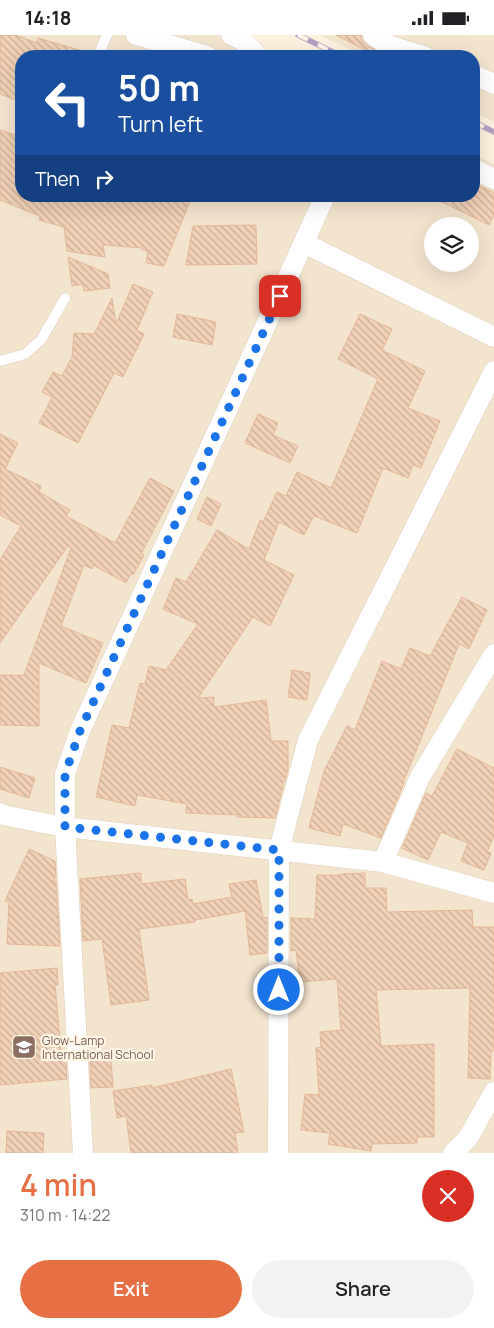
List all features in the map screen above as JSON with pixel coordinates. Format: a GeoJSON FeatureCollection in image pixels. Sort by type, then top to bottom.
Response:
{"type":"FeatureCollection","features":[{"type":"Feature","properties":{"kind":"street"},"geometry":{"type":"LineString","coordinates":[[136,35],[187,50]]}},
{"type":"Feature","properties":{"kind":"street"},"geometry":{"type":"LineString","coordinates":[[231,35],[242,40],[252,50]]}},
{"type":"Feature","properties":{"kind":"street"},"geometry":{"type":"LineString","coordinates":[[373,35],[378,40],[402,50]]}},
{"type":"Feature","properties":{"kind":"street"},"geometry":{"type":"LineString","coordinates":[[480,78],[494,84]]}},
{"type":"Feature","properties":{"kind":"street"},"geometry":{"type":"LineString","coordinates":[[480,172],[494,179]]}},
{"type":"Feature","properties":{"kind":"street"},"geometry":{"type":"LineString","coordinates":[[83,1153],[65,827],[65,774],[80,731],[322,202]]}},
{"type":"Feature","properties":{"kind":"street"},"geometry":{"type":"LineString","coordinates":[[304,243],[494,337]]}},
{"type":"Feature","properties":{"kind":"street"},"geometry":{"type":"LineString","coordinates":[[282,1152],[279,850],[308,740],[494,371]]}},
{"type":"Feature","properties":{"kind":"street"},"geometry":{"type":"LineString","coordinates":[[383,862],[420,777],[494,654]]}},
{"type":"Feature","properties":{"kind":"street"},"geometry":{"type":"LineString","coordinates":[[0,813],[65,827],[383,862],[494,893]]}},
{"type":"Feature","properties":{"kind":"street"},"geometry":{"type":"LineString","coordinates":[[453,1153],[468,1138],[494,1092]]}},
{"type":"Feature","properties":{"kind":"lane"},"geometry":{"type":"LineString","coordinates":[[101,50],[107,35]]}},
{"type":"Feature","properties":{"kind":"lane"},"geometry":{"type":"LineString","coordinates":[[0,361],[25,354],[41,339],[64,298]]}},
{"type":"Feature","properties":{"kind":"shaded area"},"geometry":{"type":"Polygon","coordinates":[[[0,35],[235,35],[266,50],[15,50],[15,202],[480,202],[480,157],[494,164],[494,1153],[0,1153],[0,35]]]}},
{"type":"Feature","properties":{"kind":"shaded area"},"geometry":{"type":"Polygon","coordinates":[[[320,35],[494,35],[494,122],[480,115],[480,50],[351,50],[320,35]]]}},
{"type":"Feature","properties":{"kind":"building"},"geometry":{"type":"Polygon","coordinates":[[[0,35],[16,35],[37,43],[38,38],[79,50],[15,50],[15,100],[0,94],[0,35]]]}},
{"type":"Feature","properties":{"kind":"building"},"geometry":{"type":"Polygon","coordinates":[[[336,35],[361,35],[366,45],[375,50],[365,50],[336,35]]]}},
{"type":"Feature","properties":{"kind":"building"},"geometry":{"type":"Polygon","coordinates":[[[0,130],[15,135],[15,202],[190,202],[164,266],[146,263],[148,251],[142,250],[142,248],[103,245],[105,257],[67,251],[64,227],[39,220],[40,216],[0,200],[0,130]]]}},
{"type":"Feature","properties":{"kind":"building"},"geometry":{"type":"Polygon","coordinates":[[[480,186],[494,193],[494,215],[489,225],[479,220],[479,217],[473,217],[442,202],[480,202],[480,186]]]}},
{"type":"Feature","properties":{"kind":"building"},"geometry":{"type":"Polygon","coordinates":[[[256,225],[257,264],[186,265],[193,226],[256,225]]]}},
{"type":"Feature","properties":{"kind":"building"},"geometry":{"type":"Polygon","coordinates":[[[68,257],[108,274],[110,288],[84,291],[82,284],[72,286],[68,257]]]}},
{"type":"Feature","properties":{"kind":"building"},"geometry":{"type":"Polygon","coordinates":[[[133,284],[153,292],[137,330],[144,334],[123,377],[114,373],[78,443],[39,423],[52,397],[42,392],[53,372],[62,376],[72,357],[74,333],[94,334],[112,298],[116,324],[133,284]]]}},
{"type":"Feature","properties":{"kind":"building"},"geometry":{"type":"Polygon","coordinates":[[[177,314],[216,322],[212,345],[173,337],[177,314]]]}},
{"type":"Feature","properties":{"kind":"building"},"geometry":{"type":"Polygon","coordinates":[[[360,314],[392,329],[382,350],[425,371],[408,408],[440,421],[421,468],[413,465],[408,478],[383,468],[357,533],[314,516],[304,535],[279,522],[264,560],[294,575],[270,626],[253,617],[198,698],[214,697],[214,707],[266,700],[271,741],[288,741],[288,768],[285,781],[283,781],[275,818],[186,813],[187,804],[137,795],[135,806],[96,797],[112,725],[129,728],[140,683],[145,684],[149,666],[166,670],[198,624],[163,609],[176,578],[186,582],[217,530],[249,549],[260,520],[263,522],[277,492],[286,496],[297,472],[331,488],[378,379],[338,359],[360,314]]]}},
{"type":"Feature","properties":{"kind":"building"},"geometry":{"type":"Polygon","coordinates":[[[258,414],[278,423],[273,435],[298,446],[290,463],[245,443],[258,414]]]}},
{"type":"Feature","properties":{"kind":"building"},"geometry":{"type":"Polygon","coordinates":[[[0,434],[18,443],[5,469],[41,486],[39,492],[70,510],[66,516],[115,543],[150,478],[174,491],[141,554],[144,555],[133,575],[131,573],[126,583],[93,565],[92,569],[84,565],[61,626],[103,643],[86,683],[39,663],[39,726],[0,725],[0,675],[24,675],[71,548],[68,546],[0,643],[0,560],[21,526],[0,515],[0,434]]]}},
{"type":"Feature","properties":{"kind":"building"},"geometry":{"type":"Polygon","coordinates":[[[207,497],[221,504],[211,526],[197,519],[207,497]]]}},
{"type":"Feature","properties":{"kind":"building"},"geometry":{"type":"Polygon","coordinates":[[[462,597],[487,610],[469,649],[459,644],[381,838],[343,824],[340,836],[309,828],[324,771],[347,726],[355,730],[382,661],[401,669],[410,648],[430,656],[462,597]]]}},
{"type":"Feature","properties":{"kind":"building"},"geometry":{"type":"Polygon","coordinates":[[[292,670],[310,673],[307,700],[288,697],[292,670]]]}},
{"type":"Feature","properties":{"kind":"building"},"geometry":{"type":"Polygon","coordinates":[[[457,749],[494,768],[494,836],[487,852],[491,853],[484,870],[461,861],[468,843],[441,832],[428,860],[402,848],[426,793],[432,796],[457,749]]]}},
{"type":"Feature","properties":{"kind":"building"},"geometry":{"type":"Polygon","coordinates":[[[0,767],[35,778],[29,798],[0,789],[0,767]]]}},
{"type":"Feature","properties":{"kind":"building"},"geometry":{"type":"Polygon","coordinates":[[[29,849],[55,861],[56,876],[53,882],[56,881],[60,946],[7,944],[9,902],[5,901],[29,849]]]}},
{"type":"Feature","properties":{"kind":"building"},"geometry":{"type":"Polygon","coordinates":[[[141,873],[141,884],[185,879],[188,900],[192,899],[193,904],[232,897],[229,884],[256,880],[263,917],[267,918],[267,953],[250,955],[245,911],[195,920],[195,922],[139,929],[149,1000],[111,1005],[102,939],[83,941],[80,879],[141,873]]]}},
{"type":"Feature","properties":{"kind":"building"},"geometry":{"type":"Polygon","coordinates":[[[365,873],[365,888],[386,888],[387,912],[472,910],[473,927],[494,927],[494,1051],[491,1051],[490,1079],[468,1078],[470,988],[376,990],[381,1046],[434,1044],[434,1137],[417,1137],[417,1143],[372,1144],[371,1151],[328,1144],[330,1133],[301,1130],[305,1094],[319,1095],[316,1048],[321,1047],[320,1032],[341,1030],[337,979],[300,982],[296,950],[291,951],[291,918],[315,919],[317,875],[365,873]]]}},
{"type":"Feature","properties":{"kind":"building"},"geometry":{"type":"Polygon","coordinates":[[[57,968],[58,985],[55,985],[62,1063],[66,1063],[67,1079],[0,1085],[0,973],[57,968]]]}},
{"type":"Feature","properties":{"kind":"building"},"geometry":{"type":"Polygon","coordinates":[[[111,1060],[113,1087],[91,1088],[90,1061],[111,1060]]]}},
{"type":"Feature","properties":{"kind":"building"},"geometry":{"type":"Polygon","coordinates":[[[231,1069],[244,1132],[235,1133],[238,1153],[131,1153],[126,1116],[117,1118],[113,1091],[152,1085],[152,1088],[231,1069]]]}},
{"type":"Feature","properties":{"kind":"building"},"geometry":{"type":"Polygon","coordinates":[[[7,1131],[44,1133],[43,1153],[6,1153],[7,1131]]]}},
{"type":"Feature","properties":{"kind":"railway"},"geometry":{"type":"LineString","coordinates":[[298,35],[329,50]]}},
{"type":"Feature","properties":{"kind":"railway"},"geometry":{"type":"LineString","coordinates":[[480,125],[494,132]]}},
{"type":"Feature","properties":{"kind":"place","name":"Glow-Lamp International School"},"geometry":{"type":"Point","coordinates":[24,1047]}},
{"type":"Feature","properties":{"kind":"route"},"geometry":{"type":"LineString","coordinates":[[279,990],[279,850],[65,827],[64,800],[65,774],[80,731],[280,296]]}}]}
